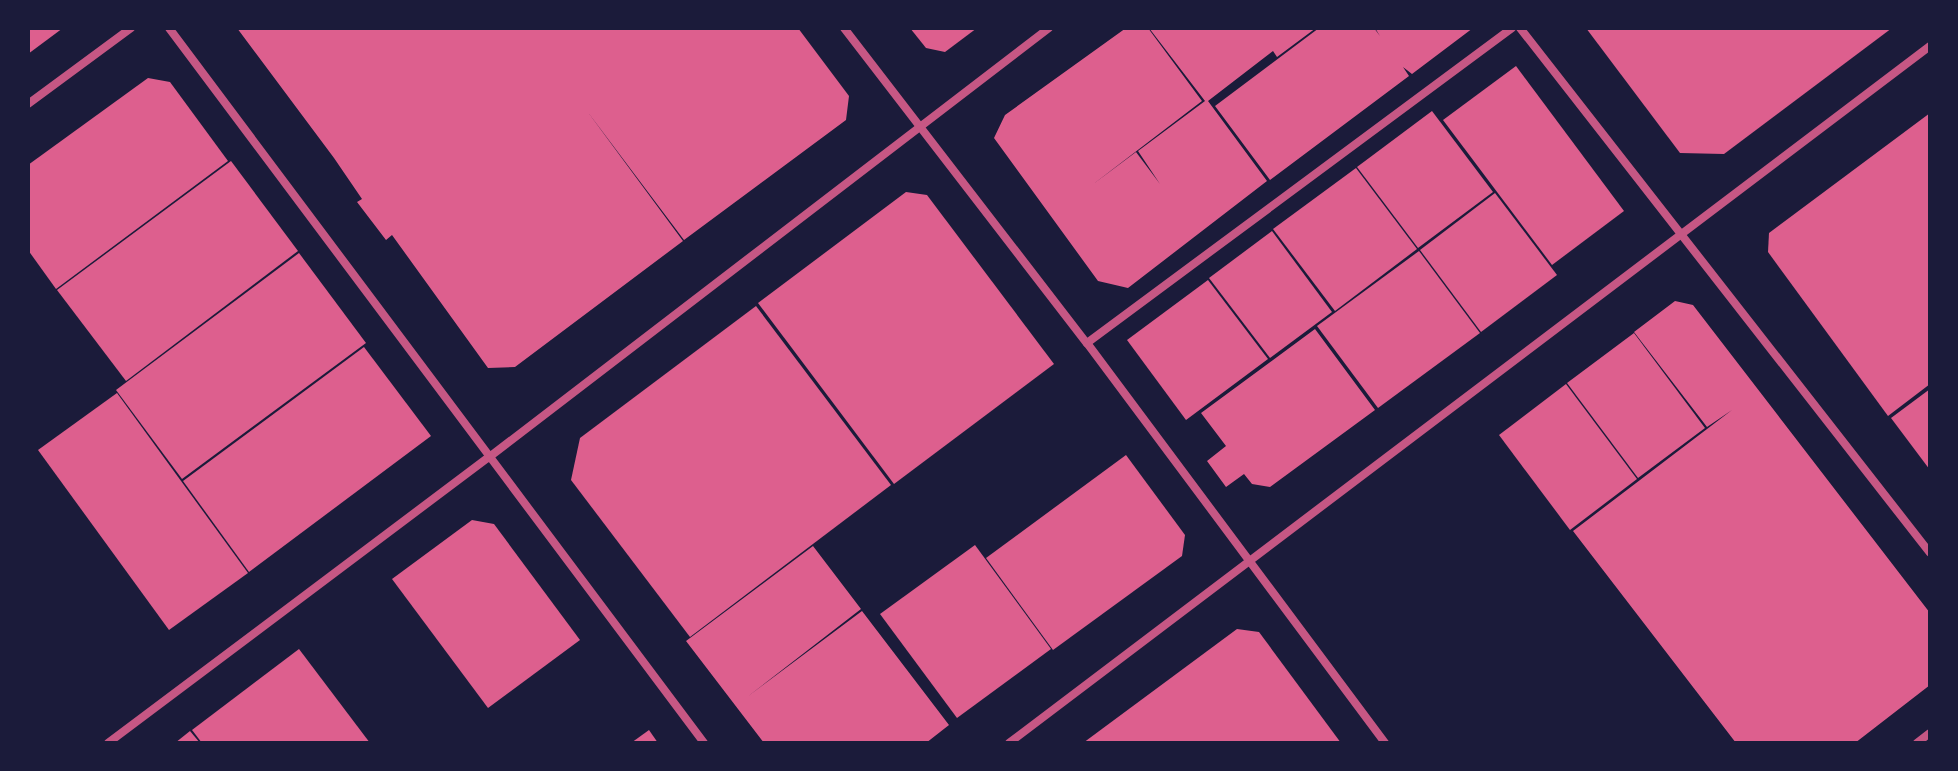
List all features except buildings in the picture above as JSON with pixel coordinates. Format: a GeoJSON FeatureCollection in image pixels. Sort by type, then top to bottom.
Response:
{"type":"FeatureCollection","features":[{"type":"Feature","properties":{"kind":"street"},"geometry":{"type":"LineString","coordinates":[[28,104],[131,28]]}},
{"type":"Feature","properties":{"kind":"street"},"geometry":{"type":"LineString","coordinates":[[169,28],[704,743]]}},
{"type":"Feature","properties":{"kind":"street"},"geometry":{"type":"LineString","coordinates":[[844,28],[1087,343],[1385,743]]}},
{"type":"Feature","properties":{"kind":"street"},"geometry":{"type":"LineString","coordinates":[[108,743],[488,458],[1049,28]]}},
{"type":"Feature","properties":{"kind":"street"},"geometry":{"type":"LineString","coordinates":[[1087,343],[1512,28]]}},
{"type":"Feature","properties":{"kind":"street"},"geometry":{"type":"LineString","coordinates":[[1520,28],[1930,553]]}},
{"type":"Feature","properties":{"kind":"street"},"geometry":{"type":"LineString","coordinates":[[1009,743],[1930,46]]}},
{"type":"Feature","properties":{"kind":"street"},"geometry":{"type":"LineString","coordinates":[[1917,743],[1930,733]]}}]}
